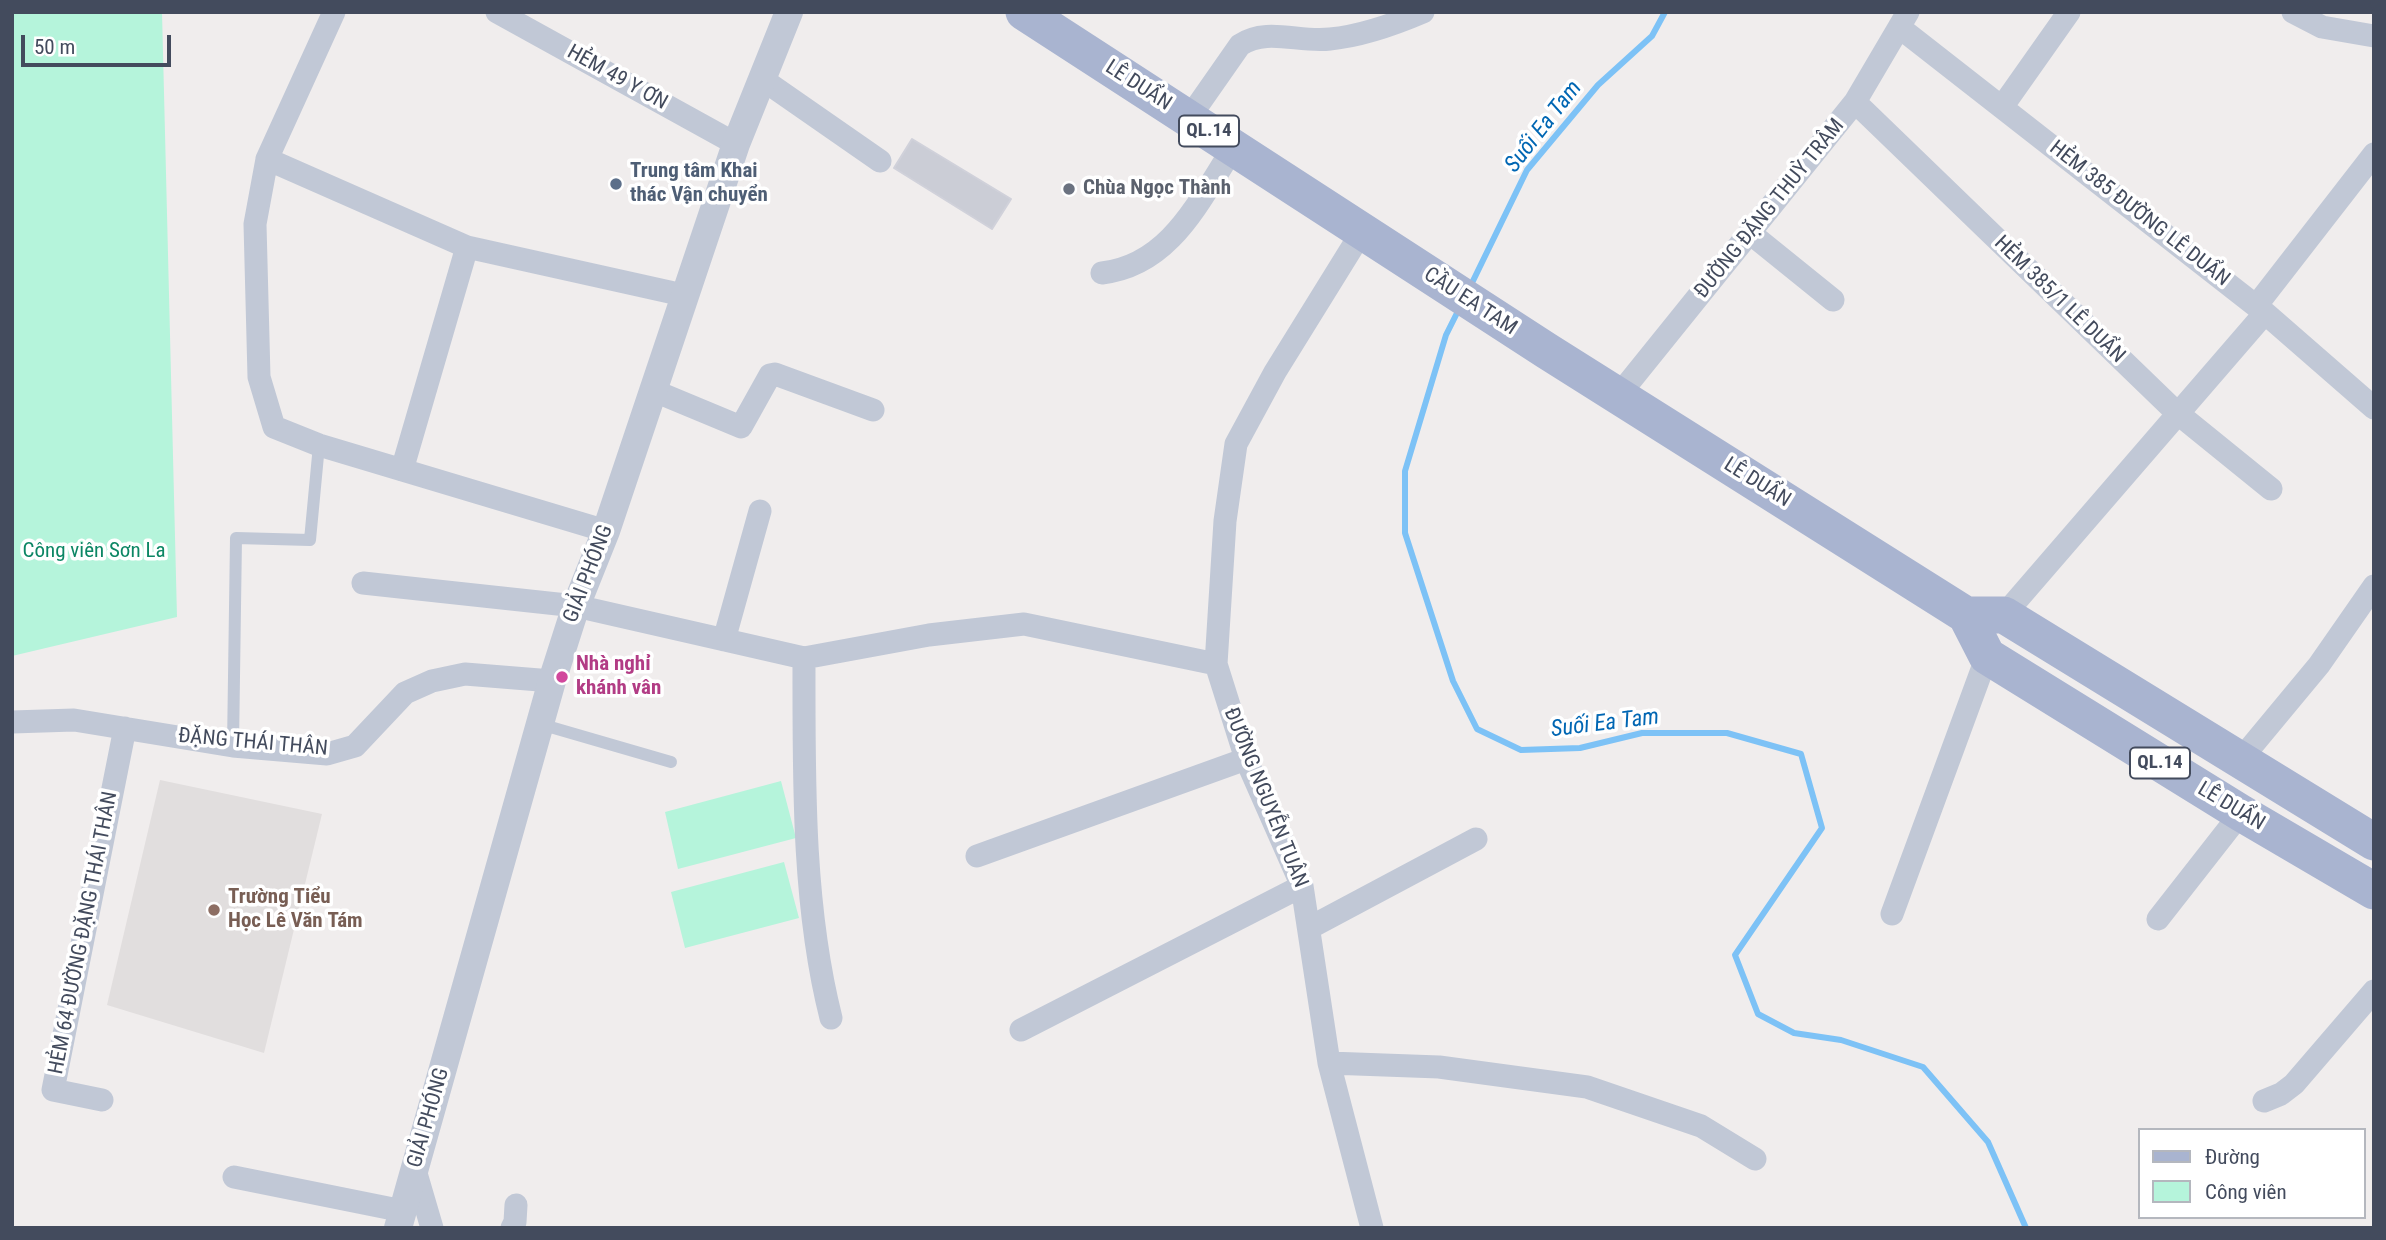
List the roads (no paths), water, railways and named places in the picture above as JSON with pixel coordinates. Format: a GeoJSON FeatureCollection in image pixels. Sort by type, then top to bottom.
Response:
{"type":"FeatureCollection","features":[{"type":"Feature","properties":{"kind":"main road","name":"LÊ DUẨN"},"geometry":{"type":"LineString","coordinates":[[1024,12],[1393,252]]}},
{"type":"Feature","properties":{"kind":"main road","name":"CẦU EA TAM"},"geometry":{"type":"LineString","coordinates":[[1393,252],[1547,351]]}},
{"type":"Feature","properties":{"kind":"main road","name":"LÊ DUẨN"},"geometry":{"type":"LineString","coordinates":[[1547,351],[1966,615]]}},
{"type":"Feature","properties":{"kind":"main road"},"geometry":{"type":"LineString","coordinates":[[1987,656],[1966,615],[2004,615]]}},
{"type":"Feature","properties":{"kind":"main road","name":"QL.14"},"geometry":{"type":"LineString","coordinates":[[2004,615],[2374,842]]}},
{"type":"Feature","properties":{"kind":"main road","name":"LÊ DUẨN"},"geometry":{"type":"LineString","coordinates":[[1987,656],[2241,813],[2374,891]]}},
{"type":"Feature","properties":{"kind":"street"},"geometry":{"type":"LineString","coordinates":[[334,12],[267,159],[255,224],[259,377],[274,427],[319,445],[606,531]]}},
{"type":"Feature","properties":{"kind":"street","name":"HẺM 49 Y ƠN"},"geometry":{"type":"LineString","coordinates":[[497,12],[736,144]]}},
{"type":"Feature","properties":{"kind":"street","name":"GIẢI PHÓNG"},"geometry":{"type":"LineString","coordinates":[[401,1219],[540,723],[576,606],[606,531],[683,295],[736,144],[789,12]]}},
{"type":"Feature","properties":{"kind":"street"},"geometry":{"type":"LineString","coordinates":[[1189,118],[1240,45],[1250,38],[1262,35],[1315,41],[1334,39],[1423,12]]}},
{"type":"Feature","properties":{"kind":"street"},"geometry":{"type":"LineString","coordinates":[[2002,107],[2069,12]]}},
{"type":"Feature","properties":{"kind":"street"},"geometry":{"type":"LineString","coordinates":[[2292,12],[2322,27],[2374,36]]}},
{"type":"Feature","properties":{"kind":"street","name":"HẺM 385 ĐƯỜNG LÊ DUẨN"},"geometry":{"type":"LineString","coordinates":[[1904,20],[2002,107],[2261,309],[2374,408]]}},
{"type":"Feature","properties":{"kind":"street","name":"ĐƯỜNG ĐẶNG THUỲ TRÂM"},"geometry":{"type":"LineString","coordinates":[[1618,396],[1855,102],[1904,20]]}},
{"type":"Feature","properties":{"kind":"street"},"geometry":{"type":"LineString","coordinates":[[762,79],[880,161]]}},
{"type":"Feature","properties":{"kind":"street","name":"HẺM 385/1 LÊ DUẨN"},"geometry":{"type":"LineString","coordinates":[[1855,102],[2176,412],[2272,489]]}},
{"type":"Feature","properties":{"kind":"street"},"geometry":{"type":"LineString","coordinates":[[1102,273],[1138,265],[1172,239],[1234,147]]}},
{"type":"Feature","properties":{"kind":"street"},"geometry":{"type":"LineString","coordinates":[[2004,615],[2261,309],[2374,154]]}},
{"type":"Feature","properties":{"kind":"street"},"geometry":{"type":"LineString","coordinates":[[267,159],[467,247],[683,295]]}},
{"type":"Feature","properties":{"kind":"street","name":"ĐƯỜNG NGUYỄN TUÂN"},"geometry":{"type":"LineString","coordinates":[[1363,230],[1275,372],[1236,444],[1225,521],[1216,664],[1246,759],[1302,886],[1329,1063],[1372,1228]]}},
{"type":"Feature","properties":{"kind":"street"},"geometry":{"type":"LineString","coordinates":[[1750,233],[1833,300]]}},
{"type":"Feature","properties":{"kind":"street"},"geometry":{"type":"LineString","coordinates":[[402,470],[467,247]]}},
{"type":"Feature","properties":{"kind":"street"},"geometry":{"type":"LineString","coordinates":[[652,390],[741,427],[770,376],[775,373],[873,410]]}},
{"type":"Feature","properties":{"kind":"street"},"geometry":{"type":"LineString","coordinates":[[724,640],[760,511]]}},
{"type":"Feature","properties":{"kind":"street"},"geometry":{"type":"LineString","coordinates":[[363,583],[576,606],[804,658],[929,635],[1024,624],[1216,664]]}},
{"type":"Feature","properties":{"kind":"street"},"geometry":{"type":"LineString","coordinates":[[2241,760],[2319,665],[2374,586]]}},
{"type":"Feature","properties":{"kind":"street"},"geometry":{"type":"LineString","coordinates":[[1892,914],[1987,656]]}},
{"type":"Feature","properties":{"kind":"street"},"geometry":{"type":"LineString","coordinates":[[804,658],[803,797],[820,976],[831,1017]]}},
{"type":"Feature","properties":{"kind":"street","name":"ĐẶNG THÁI THÂN"},"geometry":{"type":"LineString","coordinates":[[12,722],[74,720],[233,746],[327,754],[355,746],[405,693],[432,681],[466,674],[552,681]]}},
{"type":"Feature","properties":{"kind":"street","name":"HẺM 64 ĐƯỜNG ĐẶNG THÁI THÂN"},"geometry":{"type":"LineString","coordinates":[[102,1100],[53,1090],[125,728]]}},
{"type":"Feature","properties":{"kind":"street"},"geometry":{"type":"LineString","coordinates":[[977,856],[1246,759]]}},
{"type":"Feature","properties":{"kind":"street"},"geometry":{"type":"LineString","coordinates":[[2158,919],[2241,813]]}},
{"type":"Feature","properties":{"kind":"street"},"geometry":{"type":"LineString","coordinates":[[1308,928],[1476,839]]}},
{"type":"Feature","properties":{"kind":"street"},"geometry":{"type":"LineString","coordinates":[[1021,1030],[1302,886]]}},
{"type":"Feature","properties":{"kind":"street"},"geometry":{"type":"LineString","coordinates":[[2264,1101],[2281,1094],[2294,1084],[2374,991]]}},
{"type":"Feature","properties":{"kind":"street"},"geometry":{"type":"LineString","coordinates":[[1329,1063],[1438,1067],[1587,1087],[1701,1126],[1755,1160]]}},
{"type":"Feature","properties":{"kind":"street"},"geometry":{"type":"LineString","coordinates":[[415,1170],[432,1228]]}},
{"type":"Feature","properties":{"kind":"street"},"geometry":{"type":"LineString","coordinates":[[234,1177],[401,1219]]}},
{"type":"Feature","properties":{"kind":"street"},"geometry":{"type":"LineString","coordinates":[[512,1228],[516,1222],[516,1205]]}},
{"type":"Feature","properties":{"kind":"lane"},"geometry":{"type":"LineString","coordinates":[[233,746],[236,538],[310,540],[319,445]]}},
{"type":"Feature","properties":{"kind":"lane"},"geometry":{"type":"LineString","coordinates":[[540,723],[671,762]]}},
{"type":"Feature","properties":{"kind":"waterway","name":"Suối Ea Tam"},"geometry":{"type":"LineString","coordinates":[[1470,287],[1527,170],[1598,85],[1652,36],[1665,12]]}},
{"type":"Feature","properties":{"kind":"waterway","name":"Suối Ea Tam"},"geometry":{"type":"LineString","coordinates":[[1459,309],[1446,335],[1405,471],[1405,533],[1453,681],[1477,729],[1521,750],[1580,748],[1642,733],[1727,733],[1801,754],[1822,828],[1735,955],[1758,1014],[1794,1033],[1841,1040],[1923,1067],[1988,1142],[2026,1228]]}},
{"type":"Feature","properties":{"kind":"place","name":"Trung tâm Khai thác Vận chuyển"},"geometry":{"type":"Point","coordinates":[616,184]}},
{"type":"Feature","properties":{"kind":"place","name":"Chùa Ngọc Thành"},"geometry":{"type":"Point","coordinates":[1069,189]}},
{"type":"Feature","properties":{"kind":"place","name":"Nhà nghỉ khánh vân"},"geometry":{"type":"Point","coordinates":[562,677]}},
{"type":"Feature","properties":{"kind":"place","name":"Trường Tiểu Học Lê Văn Tám"},"geometry":{"type":"Point","coordinates":[214,910]}},
{"type":"Feature","properties":{"kind":"park label","name":"Công viên Sơn La"},"geometry":{"type":"Point","coordinates":[94,552]}}]}
